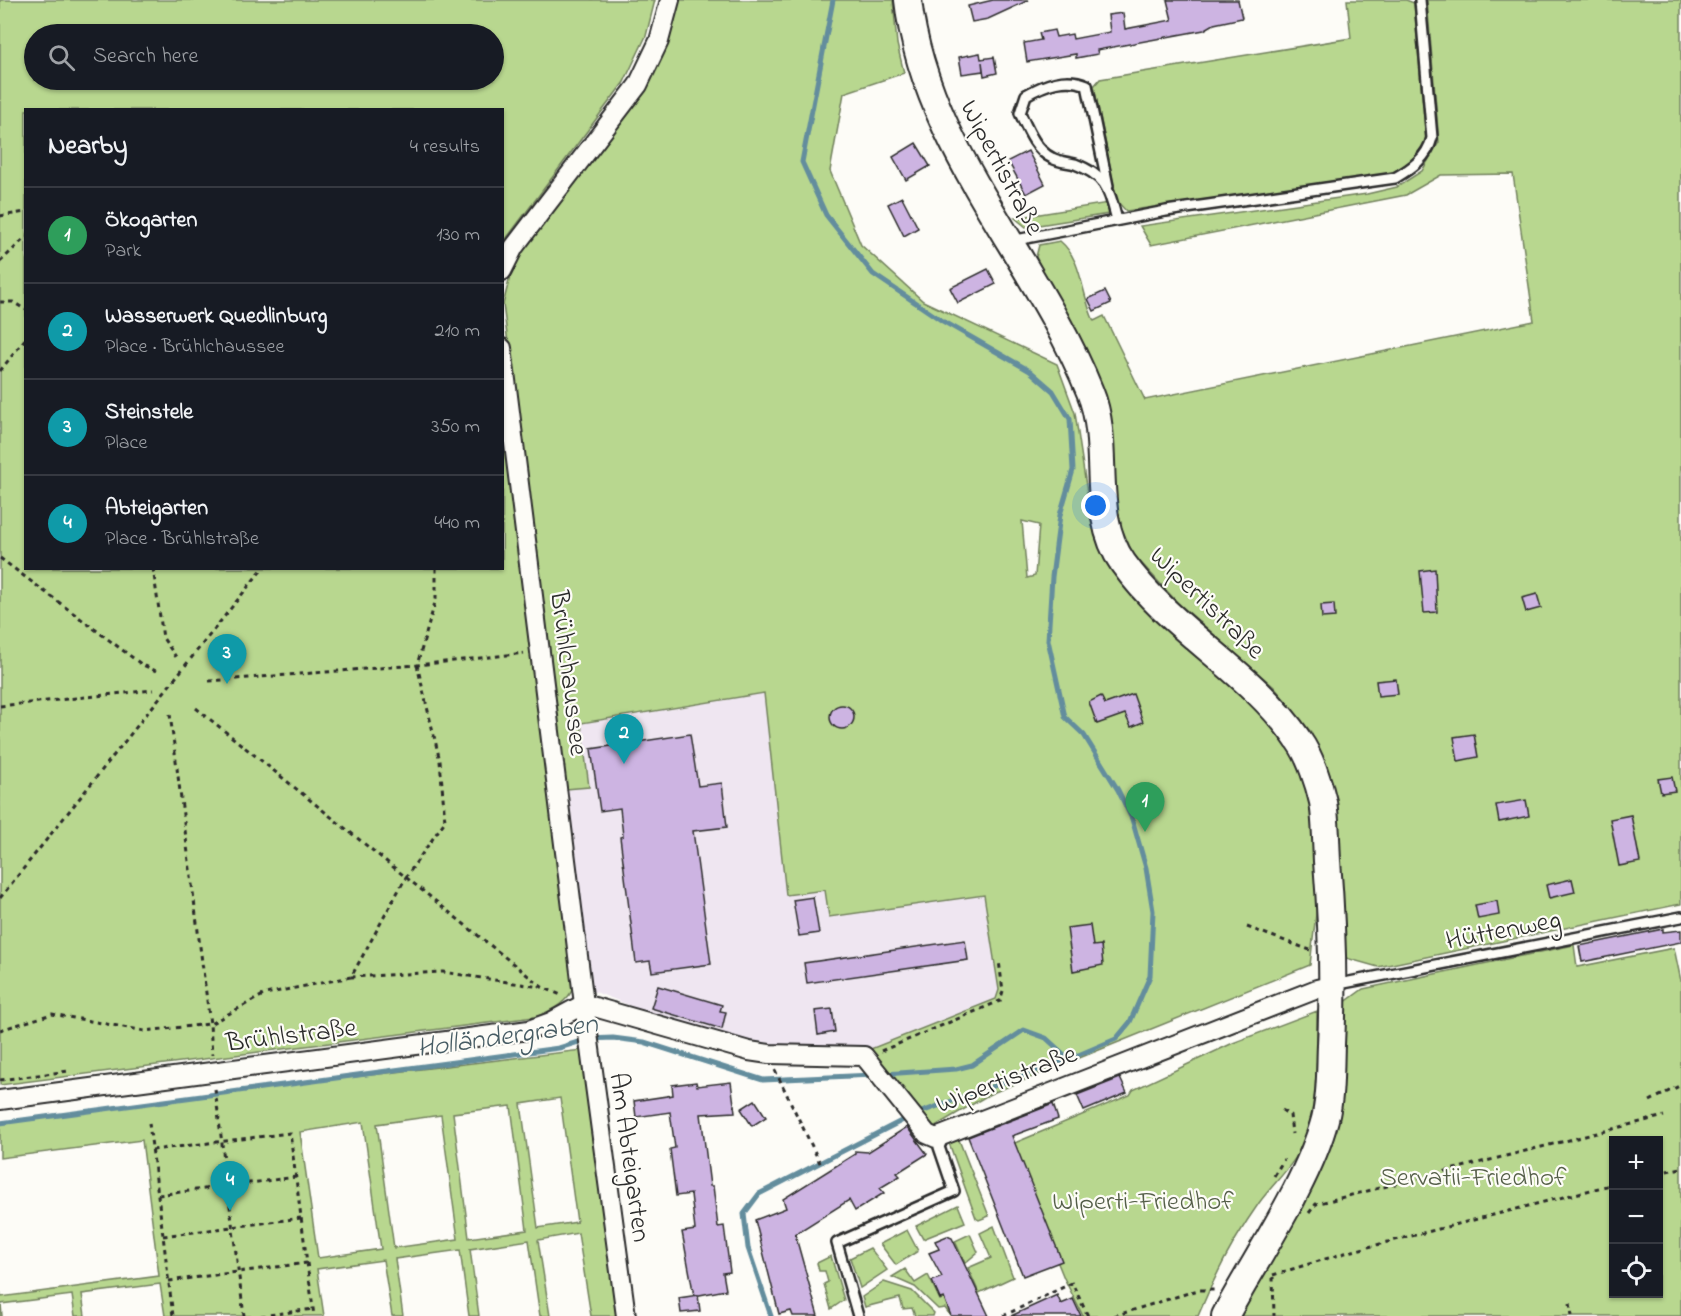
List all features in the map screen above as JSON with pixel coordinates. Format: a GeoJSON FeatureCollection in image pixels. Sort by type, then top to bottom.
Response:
{"type":"FeatureCollection","features":[{"type":"Feature","properties":{"kind":"street"},"geometry":{"type":"LineString","coordinates":[[504,267],[514,247],[638,85],[659,41],[670,0]]}},
{"type":"Feature","properties":{"kind":"street","name":"Wipertistraße"},"geometry":{"type":"LineString","coordinates":[[908,0],[912,39],[931,97],[1009,241],[1080,365],[1098,410],[1106,520],[1121,561],[1162,608],[1252,686],[1282,716],[1303,746],[1322,802],[1334,985],[1326,1116],[1312,1157],[1226,1316]]}},
{"type":"Feature","properties":{"kind":"street","name":"Brühlchaussee"},"geometry":{"type":"LineString","coordinates":[[504,364],[584,1004]]}},
{"type":"Feature","properties":{"kind":"street","name":"Wipertistraße"},"geometry":{"type":"LineString","coordinates":[[870,1062],[929,1136],[944,1136],[1317,989],[1334,985]]}},
{"type":"Feature","properties":{"kind":"street"},"geometry":{"type":"LineString","coordinates":[[584,1004],[748,1051],[769,1054],[864,1056],[870,1062]]}},
{"type":"Feature","properties":{"kind":"street","name":"Am Abteigarten"},"geometry":{"type":"LineString","coordinates":[[584,1004],[626,1316]]}},
{"type":"Feature","properties":{"kind":"street","name":"Brühlstraße"},"geometry":{"type":"LineString","coordinates":[[0,1100],[212,1062],[530,1030],[551,1022],[584,1004]]}},
{"type":"Feature","properties":{"kind":"lane"},"geometry":{"type":"LineString","coordinates":[[1009,241],[1117,220],[1395,178],[1413,168],[1430,147],[1432,138],[1420,0]]}},
{"type":"Feature","properties":{"kind":"lane"},"geometry":{"type":"LineString","coordinates":[[1108,186],[1096,175],[1075,164],[1050,158],[1034,140],[1020,113],[1026,95],[1044,84],[1075,80],[1087,85],[1117,220]]}},
{"type":"Feature","properties":{"kind":"lane","name":"Hüttenweg"},"geometry":{"type":"LineString","coordinates":[[1334,985],[1681,917]]}},
{"type":"Feature","properties":{"kind":"lane"},"geometry":{"type":"LineString","coordinates":[[858,1316],[837,1243],[954,1191],[939,1147],[944,1136]]}},
{"type":"Feature","properties":{"kind":"path"},"geometry":{"type":"LineString","coordinates":[[0,216],[24,212]]}},
{"type":"Feature","properties":{"kind":"path"},"geometry":{"type":"LineString","coordinates":[[0,262],[24,239]]}},
{"type":"Feature","properties":{"kind":"path"},"geometry":{"type":"LineString","coordinates":[[0,302],[13,302],[24,309]]}},
{"type":"Feature","properties":{"kind":"path"},"geometry":{"type":"LineString","coordinates":[[0,371],[24,341]]}},
{"type":"Feature","properties":{"kind":"path"},"geometry":{"type":"LineString","coordinates":[[0,558],[141,664],[156,671]]}},
{"type":"Feature","properties":{"kind":"path"},"geometry":{"type":"LineString","coordinates":[[153,570],[163,638],[176,657]]}},
{"type":"Feature","properties":{"kind":"path"},"geometry":{"type":"LineString","coordinates":[[0,898],[260,570]]}},
{"type":"Feature","properties":{"kind":"path"},"geometry":{"type":"LineString","coordinates":[[351,977],[406,877],[445,821],[440,761],[417,665],[436,599],[436,570]]}},
{"type":"Feature","properties":{"kind":"path"},"geometry":{"type":"LineString","coordinates":[[209,681],[417,665],[540,650]]}},
{"type":"Feature","properties":{"kind":"path"},"geometry":{"type":"LineString","coordinates":[[0,706],[153,690]]}},
{"type":"Feature","properties":{"kind":"path"},"geometry":{"type":"LineString","coordinates":[[196,708],[542,987]]}},
{"type":"Feature","properties":{"kind":"path"},"geometry":{"type":"LineString","coordinates":[[170,714],[210,1024],[212,1062]]}},
{"type":"Feature","properties":{"kind":"path"},"geometry":{"type":"LineString","coordinates":[[1247,927],[1307,950],[1333,950]]}},
{"type":"Feature","properties":{"kind":"path"},"geometry":{"type":"LineString","coordinates":[[870,1062],[1000,1001],[1003,991],[999,961]]}},
{"type":"Feature","properties":{"kind":"path"},"geometry":{"type":"LineString","coordinates":[[0,1030],[52,1014],[145,1031],[210,1024],[264,994],[351,977],[443,972],[542,987],[584,1004]]}},
{"type":"Feature","properties":{"kind":"path"},"geometry":{"type":"LineString","coordinates":[[557,1001],[566,991]]}},
{"type":"Feature","properties":{"kind":"path"},"geometry":{"type":"LineString","coordinates":[[212,1062],[223,1052]]}},
{"type":"Feature","properties":{"kind":"path"},"geometry":{"type":"LineString","coordinates":[[0,1080],[70,1071]]}},
{"type":"Feature","properties":{"kind":"path"},"geometry":{"type":"LineString","coordinates":[[777,1074],[822,1167]]}},
{"type":"Feature","properties":{"kind":"path"},"geometry":{"type":"LineString","coordinates":[[1650,1101],[1681,1085]]}},
{"type":"Feature","properties":{"kind":"path"},"geometry":{"type":"LineString","coordinates":[[216,1099],[244,1316]]}},
{"type":"Feature","properties":{"kind":"path"},"geometry":{"type":"LineString","coordinates":[[1282,1110],[1290,1115],[1292,1134]]}},
{"type":"Feature","properties":{"kind":"path"},"geometry":{"type":"LineString","coordinates":[[1304,1222],[1316,1204],[1664,1116]]}},
{"type":"Feature","properties":{"kind":"path"},"geometry":{"type":"LineString","coordinates":[[149,1123],[173,1316]]}},
{"type":"Feature","properties":{"kind":"path"},"geometry":{"type":"LineString","coordinates":[[152,1150],[290,1133],[314,1316]]}},
{"type":"Feature","properties":{"kind":"path"},"geometry":{"type":"LineString","coordinates":[[1274,1176],[1284,1159]]}},
{"type":"Feature","properties":{"kind":"path"},"geometry":{"type":"LineString","coordinates":[[1663,1172],[1681,1168]]}},
{"type":"Feature","properties":{"kind":"path"},"geometry":{"type":"LineString","coordinates":[[158,1195],[296,1177]]}},
{"type":"Feature","properties":{"kind":"path"},"geometry":{"type":"LineString","coordinates":[[1267,1282],[1272,1275],[1345,1253],[1609,1185]]}},
{"type":"Feature","properties":{"kind":"path"},"geometry":{"type":"LineString","coordinates":[[163,1236],[301,1218]]}},
{"type":"Feature","properties":{"kind":"path"},"geometry":{"type":"LineString","coordinates":[[169,1281],[307,1263]]}},
{"type":"Feature","properties":{"kind":"path"},"geometry":{"type":"LineString","coordinates":[[1272,1266],[1274,1316]]}},
{"type":"Feature","properties":{"kind":"path"},"geometry":{"type":"LineString","coordinates":[[1003,1316],[1072,1283],[1088,1316]]}},
{"type":"Feature","properties":{"kind":"path"},"geometry":{"type":"LineString","coordinates":[[1114,1316],[1198,1290],[1238,1292]]}},
{"type":"Feature","properties":{"kind":"path"},"geometry":{"type":"LineString","coordinates":[[1570,1303],[1572,1316]]}},
{"type":"Feature","properties":{"kind":"path"},"geometry":{"type":"LineString","coordinates":[[261,1316],[313,1309]]}},
{"type":"Feature","properties":{"kind":"shaded area"},"geometry":{"type":"Polygon","coordinates":[[[764,692],[772,764],[825,890],[829,917],[984,894],[999,990],[996,999],[868,1050],[797,1047],[741,1039],[659,1017],[588,989],[566,789],[588,786],[581,723],[764,692]]]}},
{"type":"Feature","properties":{"kind":"green space"},"geometry":{"type":"Polygon","coordinates":[[[0,0],[655,0],[646,36],[624,82],[504,242],[504,108],[24,108],[24,570],[504,570],[504,410],[573,988],[562,1003],[534,1017],[0,1085],[0,0]]]}},
{"type":"Feature","properties":{"kind":"green space"},"geometry":{"type":"Polygon","coordinates":[[[677,0],[893,0],[897,44],[904,73],[844,93],[830,171],[861,245],[923,301],[1057,364],[1075,413],[1092,526],[1109,564],[1153,619],[1241,688],[1295,748],[1312,794],[1321,871],[1310,965],[990,1094],[932,1128],[868,1050],[996,999],[999,990],[984,895],[829,917],[825,890],[786,895],[764,693],[581,723],[589,787],[566,789],[504,300],[512,269],[529,241],[646,89],[660,62],[677,0]],[[1022,521],[1027,578],[1035,576],[1039,525],[1022,521]]]}},
{"type":"Feature","properties":{"kind":"green space"},"geometry":{"type":"Polygon","coordinates":[[[1347,0],[1406,0],[1414,3],[1426,142],[1409,163],[1391,173],[1126,211],[1117,201],[1094,86],[1100,79],[1351,38],[1347,0]]]}},
{"type":"Feature","properties":{"kind":"green space"},"geometry":{"type":"Polygon","coordinates":[[[1427,0],[1681,0],[1681,904],[1378,967],[1346,958],[1336,812],[1311,732],[1274,687],[1177,602],[1133,554],[1116,515],[1050,286],[1036,257],[1039,245],[1060,241],[1068,249],[1077,268],[1094,321],[1104,316],[1145,400],[1534,321],[1513,174],[1441,175],[1406,195],[1151,245],[1140,226],[1367,194],[1397,187],[1422,171],[1439,142],[1427,0]]]}},
{"type":"Feature","properties":{"kind":"green space"},"geometry":{"type":"Polygon","coordinates":[[[1108,203],[1109,214],[1026,227],[1015,218],[1108,203]]]}},
{"type":"Feature","properties":{"kind":"green space","name":"Servatii-Friedhof"},"geometry":{"type":"Polygon","coordinates":[[[1574,945],[1577,967],[1674,948],[1681,981],[1681,1316],[1239,1316],[1264,1261],[1304,1207],[1324,1158],[1344,1003],[1363,989],[1574,945]]]}},
{"type":"Feature","properties":{"kind":"green space","name":"Wiperti-Friedhof"},"geometry":{"type":"Polygon","coordinates":[[[1317,1011],[1316,1083],[1306,1136],[1295,1159],[1264,1197],[1233,1243],[1198,1316],[1083,1316],[1064,1278],[1010,1145],[1130,1095],[1133,1090],[1233,1043],[1317,1011]]]}},
{"type":"Feature","properties":{"kind":"green space"},"geometry":{"type":"Polygon","coordinates":[[[582,1050],[619,1316],[591,1316],[578,1233],[538,1240],[550,1316],[540,1316],[529,1240],[470,1249],[479,1316],[469,1316],[460,1250],[395,1259],[403,1316],[392,1316],[383,1260],[317,1269],[324,1316],[165,1316],[160,1284],[82,1294],[85,1316],[75,1316],[72,1295],[1,1304],[2,1316],[0,1316],[0,1289],[1,1297],[159,1276],[142,1140],[0,1158],[0,1124],[294,1084],[582,1050]],[[560,1098],[521,1104],[538,1228],[577,1222],[560,1098]],[[511,1106],[453,1113],[469,1238],[527,1230],[511,1106]],[[441,1115],[377,1124],[394,1248],[458,1239],[441,1115]],[[363,1122],[300,1132],[318,1258],[381,1249],[363,1122]]]}},
{"type":"Feature","properties":{"kind":"green space"},"geometry":{"type":"Polygon","coordinates":[[[959,1140],[989,1216],[979,1220],[976,1218],[949,1143],[959,1140]]]}},
{"type":"Feature","properties":{"kind":"green space"},"geometry":{"type":"Polygon","coordinates":[[[958,1205],[965,1222],[923,1239],[916,1226],[958,1205]]]}},
{"type":"Feature","properties":{"kind":"green space"},"geometry":{"type":"Polygon","coordinates":[[[994,1226],[1013,1277],[979,1293],[968,1268],[991,1258],[980,1233],[994,1226]]]}},
{"type":"Feature","properties":{"kind":"green space"},"geometry":{"type":"Polygon","coordinates":[[[907,1230],[918,1251],[896,1265],[880,1244],[907,1230]]]}},
{"type":"Feature","properties":{"kind":"green space"},"geometry":{"type":"Polygon","coordinates":[[[970,1234],[978,1252],[965,1263],[955,1241],[970,1234]]]}},
{"type":"Feature","properties":{"kind":"green space"},"geometry":{"type":"Polygon","coordinates":[[[870,1248],[887,1270],[860,1288],[850,1258],[870,1248]]]}},
{"type":"Feature","properties":{"kind":"green space"},"geometry":{"type":"Polygon","coordinates":[[[831,1256],[844,1300],[831,1309],[824,1284],[828,1282],[825,1271],[819,1271],[817,1263],[831,1256]]]}},
{"type":"Feature","properties":{"kind":"green space"},"geometry":{"type":"Polygon","coordinates":[[[905,1269],[915,1283],[928,1275],[940,1300],[949,1296],[957,1312],[950,1315],[945,1308],[938,1309],[915,1287],[892,1277],[905,1269]]]}},
{"type":"Feature","properties":{"kind":"green space"},"geometry":{"type":"Polygon","coordinates":[[[884,1282],[912,1291],[934,1313],[933,1316],[915,1316],[912,1308],[903,1309],[900,1298],[865,1307],[862,1297],[884,1282]]]}},
{"type":"Feature","properties":{"kind":"building"},"geometry":{"type":"Polygon","coordinates":[[[993,0],[1029,0],[988,19],[972,22],[968,6],[993,0]]]}},
{"type":"Feature","properties":{"kind":"building"},"geometry":{"type":"Polygon","coordinates":[[[1167,0],[1238,0],[1242,18],[1214,24],[1204,30],[1097,50],[1098,54],[1076,58],[1076,54],[1027,62],[1024,43],[1041,40],[1039,33],[1054,30],[1056,37],[1072,34],[1073,39],[1110,32],[1108,15],[1123,13],[1125,29],[1172,20],[1167,0]]]}},
{"type":"Feature","properties":{"kind":"building"},"geometry":{"type":"Polygon","coordinates":[[[980,53],[981,59],[994,57],[997,73],[984,76],[982,62],[983,71],[962,74],[959,57],[980,53]]]}},
{"type":"Feature","properties":{"kind":"building"},"geometry":{"type":"Polygon","coordinates":[[[916,143],[930,166],[906,180],[893,157],[916,143]]]}},
{"type":"Feature","properties":{"kind":"building"},"geometry":{"type":"Polygon","coordinates":[[[1028,151],[1045,184],[1026,194],[1008,161],[1028,151]]]}},
{"type":"Feature","properties":{"kind":"building"},"geometry":{"type":"Polygon","coordinates":[[[902,197],[918,228],[904,236],[888,204],[902,197]]]}},
{"type":"Feature","properties":{"kind":"building"},"geometry":{"type":"Polygon","coordinates":[[[988,269],[996,284],[958,303],[950,288],[988,269]]]}},
{"type":"Feature","properties":{"kind":"building"},"geometry":{"type":"Polygon","coordinates":[[[1105,291],[1111,303],[1094,311],[1088,299],[1105,291]]]}},
{"type":"Feature","properties":{"kind":"building"},"geometry":{"type":"Polygon","coordinates":[[[1435,569],[1437,612],[1424,613],[1420,571],[1435,569]]]}},
{"type":"Feature","properties":{"kind":"building"},"geometry":{"type":"Polygon","coordinates":[[[1537,594],[1541,608],[1526,612],[1522,598],[1537,594]]]}},
{"type":"Feature","properties":{"kind":"building"},"geometry":{"type":"Polygon","coordinates":[[[1334,604],[1335,617],[1322,618],[1321,605],[1334,604]]]}},
{"type":"Feature","properties":{"kind":"building"},"geometry":{"type":"Polygon","coordinates":[[[1396,679],[1398,694],[1378,696],[1376,681],[1396,679]]]}},
{"type":"Feature","properties":{"kind":"building"},"geometry":{"type":"Polygon","coordinates":[[[1133,694],[1143,722],[1131,727],[1125,714],[1097,724],[1089,702],[1101,696],[1105,704],[1133,694]]]}},
{"type":"Feature","properties":{"kind":"building"},"geometry":{"type":"Polygon","coordinates":[[[837,705],[847,705],[854,712],[854,722],[847,729],[837,729],[830,722],[830,712],[837,705]]]}},
{"type":"Feature","properties":{"kind":"building"},"geometry":{"type":"Polygon","coordinates":[[[690,734],[698,786],[722,783],[727,827],[693,831],[711,964],[652,972],[650,961],[636,963],[620,837],[623,836],[620,808],[600,811],[591,749],[690,734]]]}},
{"type":"Feature","properties":{"kind":"building"},"geometry":{"type":"Polygon","coordinates":[[[1474,734],[1478,757],[1458,761],[1454,737],[1474,734]]]}},
{"type":"Feature","properties":{"kind":"building"},"geometry":{"type":"Polygon","coordinates":[[[1672,777],[1675,791],[1661,793],[1658,779],[1672,777]]]}},
{"type":"Feature","properties":{"kind":"building"},"geometry":{"type":"Polygon","coordinates":[[[1526,800],[1529,816],[1499,822],[1496,805],[1526,800]]]}},
{"type":"Feature","properties":{"kind":"building"},"geometry":{"type":"Polygon","coordinates":[[[1631,815],[1640,862],[1619,866],[1610,819],[1631,815]]]}},
{"type":"Feature","properties":{"kind":"building"},"geometry":{"type":"Polygon","coordinates":[[[1572,879],[1575,892],[1549,898],[1546,885],[1572,879]]]}},
{"type":"Feature","properties":{"kind":"building"},"geometry":{"type":"Polygon","coordinates":[[[813,897],[819,933],[799,936],[793,900],[813,897]]]}},
{"type":"Feature","properties":{"kind":"building"},"geometry":{"type":"Polygon","coordinates":[[[1497,901],[1499,915],[1478,919],[1475,905],[1497,901]]]}},
{"type":"Feature","properties":{"kind":"building"},"geometry":{"type":"Polygon","coordinates":[[[1090,925],[1093,946],[1101,945],[1103,965],[1073,971],[1067,928],[1090,925]]]}},
{"type":"Feature","properties":{"kind":"building"},"geometry":{"type":"Polygon","coordinates":[[[1663,929],[1663,932],[1681,930],[1681,942],[1582,962],[1579,946],[1663,929]]]}},
{"type":"Feature","properties":{"kind":"building"},"geometry":{"type":"Polygon","coordinates":[[[965,940],[968,960],[807,983],[804,963],[965,940]]]}},
{"type":"Feature","properties":{"kind":"building"},"geometry":{"type":"Polygon","coordinates":[[[658,986],[722,1005],[720,1011],[726,1012],[722,1029],[651,1008],[658,986]]]}},
{"type":"Feature","properties":{"kind":"building"},"geometry":{"type":"Polygon","coordinates":[[[832,1009],[835,1032],[818,1035],[815,1011],[832,1009]]]}},
{"type":"Feature","properties":{"kind":"building"},"geometry":{"type":"Polygon","coordinates":[[[1120,1078],[1127,1093],[1084,1111],[1077,1095],[1120,1078]]]}},
{"type":"Feature","properties":{"kind":"building"},"geometry":{"type":"Polygon","coordinates":[[[696,1082],[697,1086],[731,1082],[735,1112],[701,1114],[710,1186],[713,1186],[718,1227],[724,1226],[730,1272],[723,1273],[726,1290],[694,1296],[682,1232],[695,1230],[691,1194],[676,1196],[670,1149],[675,1148],[670,1112],[636,1117],[634,1101],[673,1095],[672,1085],[696,1082]]]}},
{"type":"Feature","properties":{"kind":"building"},"geometry":{"type":"Polygon","coordinates":[[[755,1100],[766,1117],[752,1126],[741,1109],[755,1100]]]}},
{"type":"Feature","properties":{"kind":"building"},"geometry":{"type":"Polygon","coordinates":[[[1053,1104],[1058,1119],[1012,1136],[1062,1261],[1023,1276],[968,1137],[1053,1104]]]}},
{"type":"Feature","properties":{"kind":"building"},"geometry":{"type":"Polygon","coordinates":[[[907,1127],[927,1154],[897,1173],[900,1176],[880,1188],[884,1193],[855,1211],[849,1200],[795,1234],[818,1316],[793,1316],[791,1311],[779,1314],[755,1220],[786,1208],[783,1199],[855,1154],[855,1151],[868,1152],[907,1127]]]}},
{"type":"Feature","properties":{"kind":"building"},"geometry":{"type":"Polygon","coordinates":[[[947,1236],[952,1238],[989,1316],[951,1316],[944,1298],[940,1299],[932,1281],[942,1277],[929,1253],[939,1249],[935,1241],[947,1236]]]}},
{"type":"Feature","properties":{"kind":"building"},"geometry":{"type":"Polygon","coordinates":[[[698,1295],[700,1311],[681,1313],[679,1298],[698,1295]]]}},
{"type":"Feature","properties":{"kind":"building"},"geometry":{"type":"Polygon","coordinates":[[[1057,1295],[1061,1304],[1073,1299],[1081,1316],[1011,1316],[1057,1295]]]}},
{"type":"Feature","properties":{"kind":"waterway"},"geometry":{"type":"LineString","coordinates":[[771,1316],[748,1248],[744,1214],[759,1194],[913,1115],[1069,1059],[1116,1039],[1130,1022],[1150,976],[1153,911],[1146,868],[1132,819],[1118,790],[1084,735],[1065,717],[1048,640],[1052,577],[1060,515],[1073,470],[1070,419],[1053,391],[1030,371],[941,320],[873,274],[826,215],[802,162],[833,0]]}},
{"type":"Feature","properties":{"kind":"waterway","name":"Holländergraben"},"geometry":{"type":"LineString","coordinates":[[885,1074],[956,1069],[972,1065],[1024,1030],[1046,1038],[1069,1059]]}},
{"type":"Feature","properties":{"kind":"waterway","name":"Holländergraben"},"geometry":{"type":"LineString","coordinates":[[0,1123],[559,1048],[588,1039],[613,1038],[644,1042],[763,1080],[873,1075]]}},
{"type":"Feature","properties":{"kind":"place","name":"Steinstele"},"geometry":{"type":"Point","coordinates":[227,684]}},
{"type":"Feature","properties":{"kind":"place","name":"Wasserwerk Quedlinburg"},"geometry":{"type":"Point","coordinates":[624,764]}},
{"type":"Feature","properties":{"kind":"place","name":"Ökogarten"},"geometry":{"type":"Point","coordinates":[1145,832]}},
{"type":"Feature","properties":{"kind":"place","name":"Abteigarten"},"geometry":{"type":"Point","coordinates":[230,1211]}}]}
